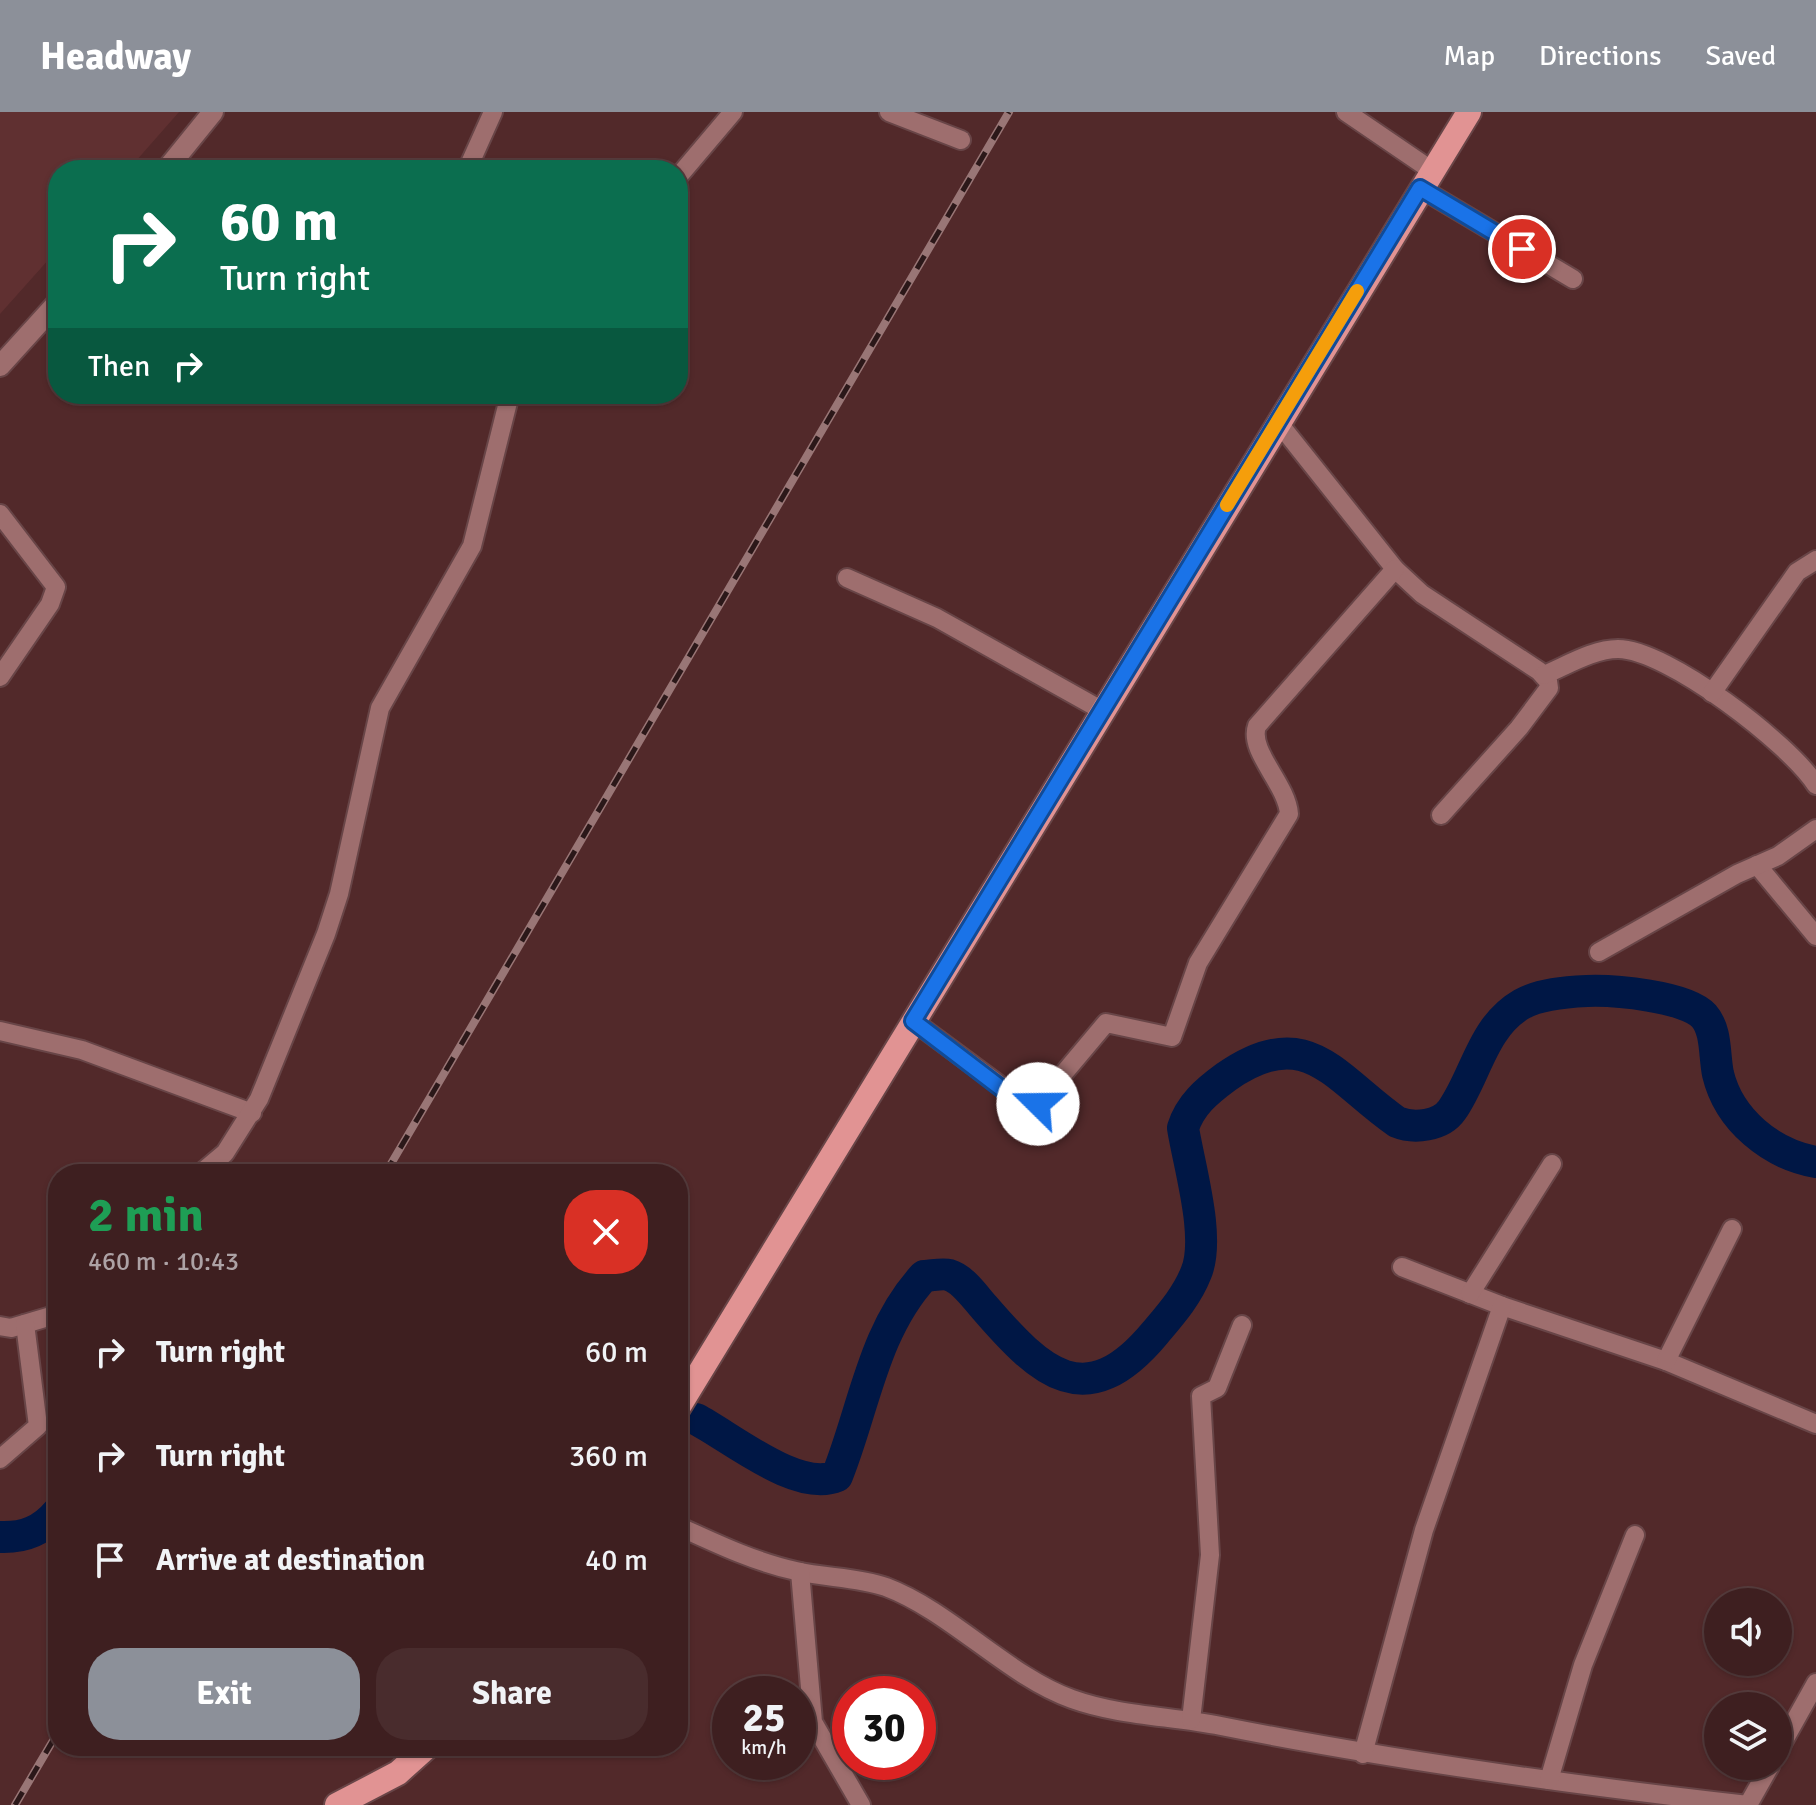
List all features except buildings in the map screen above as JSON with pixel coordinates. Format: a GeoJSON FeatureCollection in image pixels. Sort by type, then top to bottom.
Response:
{"type":"FeatureCollection","features":[{"type":"Feature","properties":{"kind":"highway"},"geometry":{"type":"LineString","coordinates":[[688,1392],[1425,179],[1469,112]]}},
{"type":"Feature","properties":{"kind":"highway"},"geometry":{"type":"LineString","coordinates":[[337,1805],[398,1773],[417,1756]]}},
{"type":"Feature","properties":{"kind":"main road"},"geometry":{"type":"LineString","coordinates":[[174,160],[213,112]]}},
{"type":"Feature","properties":{"kind":"main road"},"geometry":{"type":"LineString","coordinates":[[0,366],[48,313]]}},
{"type":"Feature","properties":{"kind":"street"},"geometry":{"type":"LineString","coordinates":[[471,160],[493,112]]}},
{"type":"Feature","properties":{"kind":"street"},"geometry":{"type":"LineString","coordinates":[[688,165],[733,112]]}},
{"type":"Feature","properties":{"kind":"street"},"geometry":{"type":"LineString","coordinates":[[889,112],[961,140]]}},
{"type":"Feature","properties":{"kind":"street"},"geometry":{"type":"LineString","coordinates":[[1346,112],[1425,179],[1573,279]]}},
{"type":"Feature","properties":{"kind":"street"},"geometry":{"type":"LineString","coordinates":[[212,1164],[225,1153],[252,1113],[334,915],[380,708],[465,562],[479,529],[508,404]]}},
{"type":"Feature","properties":{"kind":"street"},"geometry":{"type":"LineString","coordinates":[[1278,422],[1395,569],[1422,594],[1544,675],[1549,688],[1519,728],[1441,815]]}},
{"type":"Feature","properties":{"kind":"street"},"geometry":{"type":"LineString","coordinates":[[0,514],[56,587],[50,604],[0,677]]}},
{"type":"Feature","properties":{"kind":"street"},"geometry":{"type":"LineString","coordinates":[[1712,693],[1797,572],[1816,560]]}},
{"type":"Feature","properties":{"kind":"street"},"geometry":{"type":"LineString","coordinates":[[913,1021],[1028,1106],[1038,1104],[1106,1023],[1172,1037],[1198,963],[1289,814],[1282,786],[1257,746],[1257,726],[1395,569]]}},
{"type":"Feature","properties":{"kind":"street"},"geometry":{"type":"LineString","coordinates":[[847,578],[937,618],[1103,711]]}},
{"type":"Feature","properties":{"kind":"street"},"geometry":{"type":"LineString","coordinates":[[1544,675],[1600,652],[1632,650],[1693,679],[1787,750],[1816,785]]}},
{"type":"Feature","properties":{"kind":"street"},"geometry":{"type":"LineString","coordinates":[[1599,952],[1778,856],[1816,829]]}},
{"type":"Feature","properties":{"kind":"street"},"geometry":{"type":"LineString","coordinates":[[1757,865],[1816,936]]}},
{"type":"Feature","properties":{"kind":"street"},"geometry":{"type":"LineString","coordinates":[[0,1031],[89,1052],[252,1113]]}},
{"type":"Feature","properties":{"kind":"street"},"geometry":{"type":"LineString","coordinates":[[1470,1294],[1552,1164]]}},
{"type":"Feature","properties":{"kind":"street"},"geometry":{"type":"LineString","coordinates":[[1666,1361],[1732,1229]]}},
{"type":"Feature","properties":{"kind":"street"},"geometry":{"type":"LineString","coordinates":[[1402,1267],[1502,1306],[1666,1361],[1816,1424]]}},
{"type":"Feature","properties":{"kind":"street"},"geometry":{"type":"LineString","coordinates":[[1363,1754],[1424,1530],[1502,1306]]}},
{"type":"Feature","properties":{"kind":"street"},"geometry":{"type":"LineString","coordinates":[[0,1326],[25,1324],[48,1317]]}},
{"type":"Feature","properties":{"kind":"street"},"geometry":{"type":"LineString","coordinates":[[0,1459],[38,1426],[25,1324]]}},
{"type":"Feature","properties":{"kind":"street"},"geometry":{"type":"LineString","coordinates":[[1191,1720],[1210,1555],[1201,1396],[1217,1388],[1242,1325]]}},
{"type":"Feature","properties":{"kind":"street"},"geometry":{"type":"LineString","coordinates":[[688,1530],[764,1563],[800,1572],[866,1581],[903,1595],[1069,1698],[1096,1707],[1191,1720],[1363,1754],[1748,1805],[1762,1780]]}},
{"type":"Feature","properties":{"kind":"street"},"geometry":{"type":"LineString","coordinates":[[1549,1780],[1583,1665],[1635,1535]]}},
{"type":"Feature","properties":{"kind":"street"},"geometry":{"type":"LineString","coordinates":[[800,1572],[813,1722],[861,1805]]}},
{"type":"Feature","properties":{"kind":"street"},"geometry":{"type":"LineString","coordinates":[[1792,1726],[1816,1683]]}},
{"type":"Feature","properties":{"kind":"shaded area"},"geometry":{"type":"Polygon","coordinates":[[[0,112],[179,112],[137,160],[48,160],[48,260],[0,314],[0,112]]]}},
{"type":"Feature","properties":{"kind":"waterway"},"geometry":{"type":"LineString","coordinates":[[696,1419],[785,1470],[821,1479],[837,1476],[881,1346],[907,1298],[924,1276],[946,1274],[959,1280],[1025,1351],[1045,1366],[1065,1376],[1086,1379],[1107,1373],[1130,1358],[1155,1333],[1173,1312],[1196,1273],[1200,1258],[1200,1222],[1183,1128],[1190,1112],[1206,1093],[1226,1077],[1254,1061],[1278,1054],[1299,1055],[1318,1062],[1337,1073],[1397,1122],[1427,1125],[1441,1120],[1452,1110],[1498,1025],[1522,1004],[1545,996],[1587,991],[1631,993],[1666,999],[1695,1009],[1708,1022],[1718,1074],[1724,1091],[1742,1120],[1768,1143],[1799,1158],[1816,1162]]}},
{"type":"Feature","properties":{"kind":"waterway"},"geometry":{"type":"LineString","coordinates":[[0,1537],[32,1532],[48,1522]]}},
{"type":"Feature","properties":{"kind":"railway"},"geometry":{"type":"LineString","coordinates":[[391,1164],[1009,112]]}},
{"type":"Feature","properties":{"kind":"railway"},"geometry":{"type":"LineString","coordinates":[[15,1805],[48,1749]]}},
{"type":"Feature","properties":{"kind":"slow traffic"},"geometry":{"type":"LineString","coordinates":[[1227,505],[1357,291]]}},
{"type":"Feature","properties":{"kind":"route"},"geometry":{"type":"LineString","coordinates":[[1038,1104],[1023,1105],[913,1021],[1012,863],[1420,188],[1522,249]]}}]}
